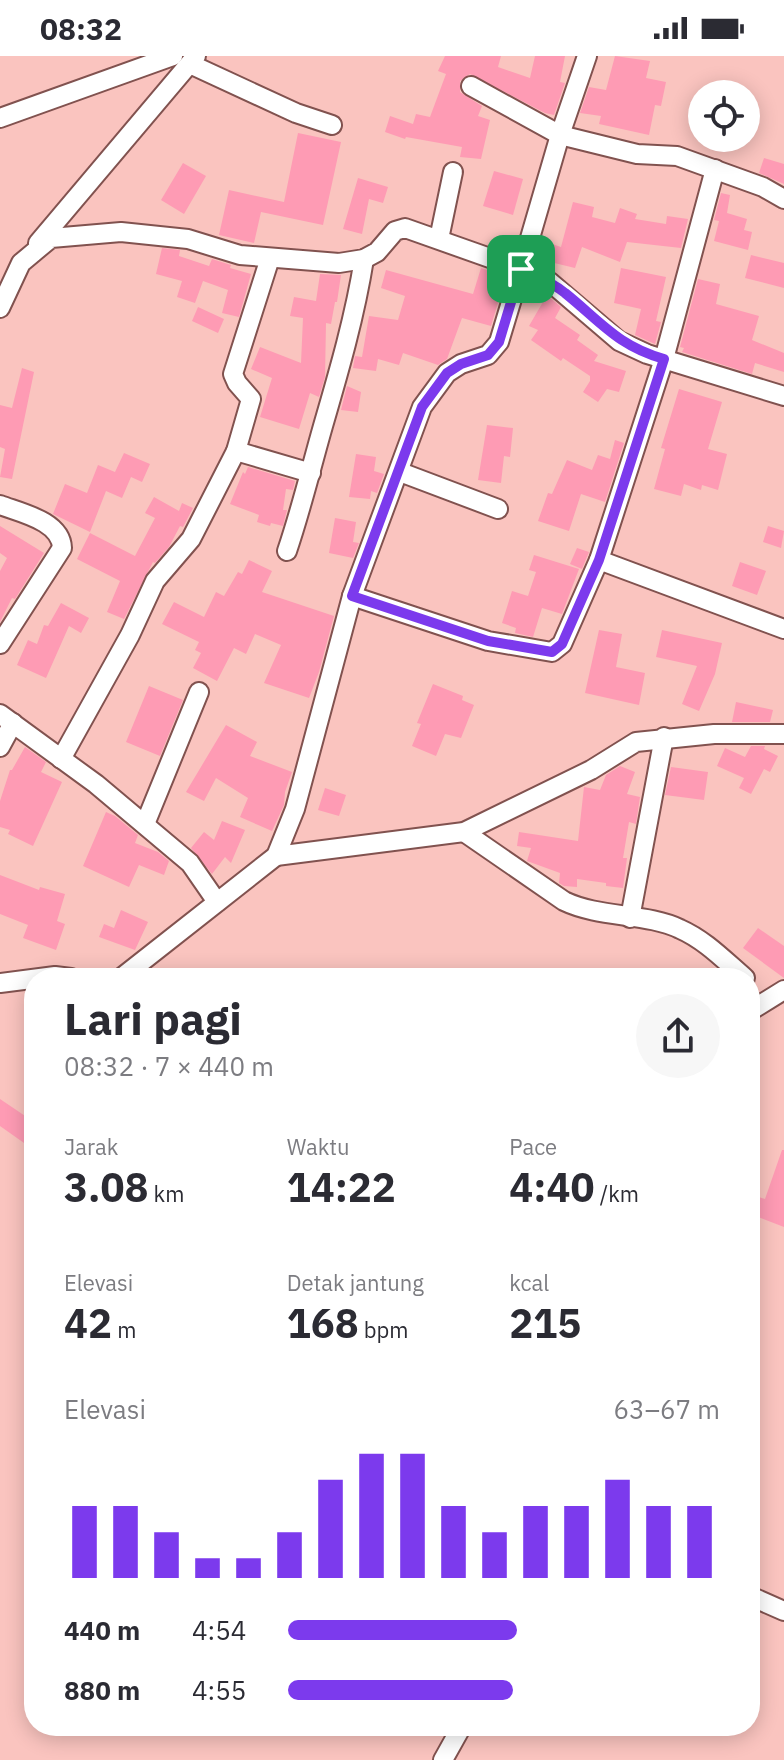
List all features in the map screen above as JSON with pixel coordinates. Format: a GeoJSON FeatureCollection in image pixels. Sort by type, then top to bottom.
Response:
{"type":"FeatureCollection","features":[{"type":"Feature","properties":{"kind":"street"},"geometry":{"type":"LineString","coordinates":[[134,968],[276,856],[295,809],[352,596],[422,407],[447,373],[461,364],[488,355],[499,342],[560,135],[587,56]]}},
{"type":"Feature","properties":{"kind":"street"},"geometry":{"type":"LineString","coordinates":[[0,118],[186,59],[296,113],[332,125]]}},
{"type":"Feature","properties":{"kind":"street"},"geometry":{"type":"LineString","coordinates":[[0,308],[21,263],[186,59]]}},
{"type":"Feature","properties":{"kind":"street"},"geometry":{"type":"LineString","coordinates":[[471,86],[560,135],[637,154],[677,156],[763,187],[784,199]]}},
{"type":"Feature","properties":{"kind":"street"},"geometry":{"type":"LineString","coordinates":[[352,596],[488,641],[552,652],[562,644],[599,560],[664,359],[715,169]]}},
{"type":"Feature","properties":{"kind":"street"},"geometry":{"type":"LineString","coordinates":[[439,239],[453,172]]}},
{"type":"Feature","properties":{"kind":"street"},"geometry":{"type":"LineString","coordinates":[[21,263],[51,238],[121,232],[188,239],[240,255],[339,263],[364,259],[377,252],[400,228],[439,239],[550,282],[619,341],[647,354],[784,396]]}},
{"type":"Feature","properties":{"kind":"street"},"geometry":{"type":"LineString","coordinates":[[61,759],[124,647],[155,581],[191,539],[236,451],[251,399],[233,374],[270,258]]}},
{"type":"Feature","properties":{"kind":"street"},"geometry":{"type":"LineString","coordinates":[[287,551],[340,375],[364,259]]}},
{"type":"Feature","properties":{"kind":"street"},"geometry":{"type":"LineString","coordinates":[[236,451],[311,473]]}},
{"type":"Feature","properties":{"kind":"street"},"geometry":{"type":"LineString","coordinates":[[400,472],[498,509]]}},
{"type":"Feature","properties":{"kind":"street"},"geometry":{"type":"LineString","coordinates":[[0,505],[44,522],[61,536],[62,548],[0,644]]}},
{"type":"Feature","properties":{"kind":"street"},"geometry":{"type":"LineString","coordinates":[[599,560],[784,629]]}},
{"type":"Feature","properties":{"kind":"street"},"geometry":{"type":"LineString","coordinates":[[145,824],[199,692]]}},
{"type":"Feature","properties":{"kind":"street"},"geometry":{"type":"LineString","coordinates":[[0,747],[6,718],[145,824],[190,863],[217,902]]}},
{"type":"Feature","properties":{"kind":"street"},"geometry":{"type":"LineString","coordinates":[[276,856],[464,832],[591,770],[630,744],[664,737],[784,734]]}},
{"type":"Feature","properties":{"kind":"street"},"geometry":{"type":"LineString","coordinates":[[630,918],[664,737]]}},
{"type":"Feature","properties":{"kind":"street"},"geometry":{"type":"LineString","coordinates":[[464,832],[564,901],[581,908],[681,929],[706,944],[734,968]]}},
{"type":"Feature","properties":{"kind":"street"},"geometry":{"type":"LineString","coordinates":[[0,983],[24,980]]}},
{"type":"Feature","properties":{"kind":"street"},"geometry":{"type":"LineString","coordinates":[[760,1600],[784,1611]]}},
{"type":"Feature","properties":{"kind":"street"},"geometry":{"type":"LineString","coordinates":[[443,1760],[456,1736]]}},
{"type":"Feature","properties":{"kind":"building"},"geometry":{"type":"Polygon","coordinates":[[[445,56],[501,56],[498,67],[530,78],[535,56],[565,56],[560,82],[565,83],[554,115],[470,74],[460,81],[460,92],[482,106],[478,116],[490,120],[481,159],[460,157],[462,147],[405,139],[385,132],[390,116],[413,124],[416,114],[430,117],[446,74],[438,71],[445,56]]]}},
{"type":"Feature","properties":{"kind":"building"},"geometry":{"type":"Polygon","coordinates":[[[615,56],[650,61],[646,78],[666,82],[661,106],[655,105],[649,135],[599,124],[601,116],[580,113],[589,87],[606,90],[615,56]]]}},
{"type":"Feature","properties":{"kind":"building"},"geometry":{"type":"Polygon","coordinates":[[[298,133],[341,142],[323,225],[261,212],[254,243],[219,235],[229,190],[284,202],[298,133]]]}},
{"type":"Feature","properties":{"kind":"building"},"geometry":{"type":"Polygon","coordinates":[[[764,158],[784,164],[784,184],[759,173],[764,158]]]}},
{"type":"Feature","properties":{"kind":"building"},"geometry":{"type":"Polygon","coordinates":[[[183,163],[206,176],[184,214],[161,200],[183,163]]]}},
{"type":"Feature","properties":{"kind":"building"},"geometry":{"type":"Polygon","coordinates":[[[494,171],[523,179],[513,215],[483,206],[494,171]]]}},
{"type":"Feature","properties":{"kind":"building"},"geometry":{"type":"Polygon","coordinates":[[[358,178],[388,187],[383,203],[369,199],[362,234],[343,229],[358,178]]]}},
{"type":"Feature","properties":{"kind":"building"},"geometry":{"type":"Polygon","coordinates":[[[721,193],[730,195],[727,213],[747,219],[744,230],[752,232],[748,250],[714,241],[719,221],[714,220],[721,193]]]}},
{"type":"Feature","properties":{"kind":"building"},"geometry":{"type":"Polygon","coordinates":[[[573,202],[594,207],[592,217],[615,223],[620,208],[637,214],[635,219],[666,224],[667,216],[688,219],[681,248],[627,242],[620,262],[582,247],[575,268],[546,261],[552,244],[561,247],[573,202]]]}},
{"type":"Feature","properties":{"kind":"building"},"geometry":{"type":"Polygon","coordinates":[[[162,248],[180,250],[179,256],[209,266],[212,259],[251,274],[239,317],[222,313],[228,290],[203,281],[195,303],[177,297],[182,281],[156,274],[162,248]]]}},
{"type":"Feature","properties":{"kind":"building"},"geometry":{"type":"Polygon","coordinates":[[[751,255],[784,263],[784,288],[745,278],[751,255]]]}},
{"type":"Feature","properties":{"kind":"building"},"geometry":{"type":"Polygon","coordinates":[[[481,268],[506,276],[491,326],[462,318],[447,359],[438,365],[403,353],[399,365],[378,359],[376,371],[353,368],[355,356],[362,357],[369,316],[398,320],[405,296],[381,288],[386,270],[473,294],[481,268]]]}},
{"type":"Feature","properties":{"kind":"building"},"geometry":{"type":"Polygon","coordinates":[[[621,268],[666,277],[656,321],[661,322],[655,344],[635,335],[641,309],[614,303],[621,268]]]}},
{"type":"Feature","properties":{"kind":"building"},"geometry":{"type":"Polygon","coordinates":[[[320,274],[341,275],[331,324],[326,323],[325,377],[319,397],[310,393],[299,429],[260,417],[272,378],[251,369],[260,347],[301,363],[303,318],[290,316],[294,297],[316,301],[320,274]]]}},
{"type":"Feature","properties":{"kind":"building"},"geometry":{"type":"Polygon","coordinates":[[[698,279],[720,284],[716,304],[759,316],[752,340],[784,353],[784,372],[755,363],[752,374],[682,352],[684,348],[680,347],[698,279]]]}},
{"type":"Feature","properties":{"kind":"building"},"geometry":{"type":"Polygon","coordinates":[[[547,295],[561,307],[555,318],[580,335],[577,340],[598,355],[594,361],[626,371],[619,392],[607,389],[598,402],[583,392],[590,376],[531,340],[538,330],[529,326],[547,295]]]}},
{"type":"Feature","properties":{"kind":"building"},"geometry":{"type":"Polygon","coordinates":[[[198,307],[224,319],[218,333],[192,321],[198,307]]]}},
{"type":"Feature","properties":{"kind":"building"},"geometry":{"type":"Polygon","coordinates":[[[22,368],[34,372],[12,479],[0,477],[5,449],[0,447],[0,405],[12,408],[22,368]]]}},
{"type":"Feature","properties":{"kind":"building"},"geometry":{"type":"Polygon","coordinates":[[[347,386],[361,392],[358,412],[341,410],[347,386]]]}},
{"type":"Feature","properties":{"kind":"building"},"geometry":{"type":"Polygon","coordinates":[[[679,389],[722,402],[708,449],[727,454],[718,490],[702,485],[701,490],[684,484],[681,496],[654,489],[665,449],[661,448],[679,389]]]}},
{"type":"Feature","properties":{"kind":"building"},"geometry":{"type":"Polygon","coordinates":[[[487,425],[513,428],[510,457],[504,456],[501,483],[478,480],[487,425]]]}},
{"type":"Feature","properties":{"kind":"building"},"geometry":{"type":"Polygon","coordinates":[[[615,440],[624,443],[605,502],[581,494],[569,531],[538,521],[548,493],[552,494],[567,460],[592,470],[598,455],[610,459],[615,440]]]}},
{"type":"Feature","properties":{"kind":"building"},"geometry":{"type":"Polygon","coordinates":[[[124,453],[150,464],[142,482],[131,477],[122,498],[106,491],[90,532],[53,514],[65,484],[87,493],[98,465],[115,472],[124,453]]]}},
{"type":"Feature","properties":{"kind":"building"},"geometry":{"type":"Polygon","coordinates":[[[356,454],[376,457],[374,471],[384,474],[377,493],[371,491],[370,499],[349,497],[356,454]]]}},
{"type":"Feature","properties":{"kind":"building"},"geometry":{"type":"Polygon","coordinates":[[[248,467],[295,481],[293,490],[286,489],[283,510],[287,510],[283,526],[257,522],[259,515],[230,504],[248,467]]]}},
{"type":"Feature","properties":{"kind":"building"},"geometry":{"type":"Polygon","coordinates":[[[154,497],[179,511],[182,503],[193,508],[169,547],[153,562],[124,619],[107,612],[120,581],[77,559],[90,533],[135,556],[155,518],[145,513],[154,497]]]}},
{"type":"Feature","properties":{"kind":"building"},"geometry":{"type":"Polygon","coordinates":[[[335,518],[356,522],[353,542],[359,543],[353,558],[329,553],[335,518]]]}},
{"type":"Feature","properties":{"kind":"building"},"geometry":{"type":"Polygon","coordinates":[[[0,526],[44,553],[15,599],[12,598],[0,622],[0,571],[7,558],[0,553],[0,526]]]}},
{"type":"Feature","properties":{"kind":"building"},"geometry":{"type":"Polygon","coordinates":[[[768,526],[784,531],[781,548],[763,542],[768,526]]]}},
{"type":"Feature","properties":{"kind":"building"},"geometry":{"type":"Polygon","coordinates":[[[577,548],[589,552],[582,569],[570,564],[577,548]]]}},
{"type":"Feature","properties":{"kind":"building"},"geometry":{"type":"Polygon","coordinates":[[[534,555],[579,569],[562,614],[542,608],[533,637],[515,633],[516,628],[502,623],[512,591],[528,596],[536,572],[529,570],[534,555]]]}},
{"type":"Feature","properties":{"kind":"building"},"geometry":{"type":"Polygon","coordinates":[[[249,560],[272,571],[262,592],[334,616],[309,698],[264,683],[281,645],[255,634],[246,654],[234,648],[217,681],[193,668],[201,653],[195,650],[199,642],[162,624],[174,602],[204,617],[216,592],[224,596],[249,560]]]}},
{"type":"Feature","properties":{"kind":"building"},"geometry":{"type":"Polygon","coordinates":[[[740,562],[766,571],[757,595],[732,586],[740,562]]]}},
{"type":"Feature","properties":{"kind":"building"},"geometry":{"type":"Polygon","coordinates":[[[61,603],[89,618],[81,633],[69,626],[46,678],[17,665],[28,640],[37,644],[44,625],[48,626],[61,603]]]}},
{"type":"Feature","properties":{"kind":"building"},"geometry":{"type":"Polygon","coordinates":[[[599,630],[622,634],[616,667],[645,673],[639,705],[585,693],[599,630]]]}},
{"type":"Feature","properties":{"kind":"building"},"geometry":{"type":"Polygon","coordinates":[[[662,630],[722,643],[715,674],[699,711],[682,704],[697,666],[656,657],[662,630]]]}},
{"type":"Feature","properties":{"kind":"building"},"geometry":{"type":"Polygon","coordinates":[[[433,684],[463,696],[462,700],[474,705],[461,738],[445,734],[436,756],[412,746],[421,724],[417,723],[433,684]]]}},
{"type":"Feature","properties":{"kind":"building"},"geometry":{"type":"Polygon","coordinates":[[[149,686],[183,700],[160,756],[126,742],[149,686]]]}},
{"type":"Feature","properties":{"kind":"building"},"geometry":{"type":"Polygon","coordinates":[[[736,702],[773,710],[770,722],[732,722],[736,702]]]}},
{"type":"Feature","properties":{"kind":"building"},"geometry":{"type":"Polygon","coordinates":[[[226,725],[257,742],[250,756],[292,772],[284,805],[272,831],[240,817],[248,798],[216,778],[204,801],[186,792],[226,725]]]}},
{"type":"Feature","properties":{"kind":"building"},"geometry":{"type":"Polygon","coordinates":[[[751,746],[765,746],[764,749],[778,756],[770,772],[764,769],[751,794],[739,788],[744,778],[717,766],[725,748],[745,757],[751,746]]]}},
{"type":"Feature","properties":{"kind":"building"},"geometry":{"type":"Polygon","coordinates":[[[25,747],[46,762],[41,772],[62,782],[33,846],[0,827],[0,801],[10,770],[25,747]]]}},
{"type":"Feature","properties":{"kind":"building"},"geometry":{"type":"Polygon","coordinates":[[[620,766],[635,772],[627,794],[640,797],[636,824],[629,822],[623,858],[627,858],[623,888],[577,879],[577,887],[564,886],[559,883],[560,873],[527,861],[531,848],[517,846],[519,832],[578,841],[584,787],[600,790],[606,775],[620,766]]]}},
{"type":"Feature","properties":{"kind":"building"},"geometry":{"type":"Polygon","coordinates":[[[671,767],[708,772],[704,800],[665,795],[671,767]]]}},
{"type":"Feature","properties":{"kind":"building"},"geometry":{"type":"Polygon","coordinates":[[[325,788],[346,795],[339,816],[318,810],[325,788]]]}},
{"type":"Feature","properties":{"kind":"building"},"geometry":{"type":"Polygon","coordinates":[[[106,812],[138,835],[135,843],[158,852],[169,861],[164,875],[139,865],[129,887],[83,866],[106,812]]]}},
{"type":"Feature","properties":{"kind":"building"},"geometry":{"type":"Polygon","coordinates":[[[222,821],[245,830],[231,863],[225,857],[212,874],[191,848],[204,832],[214,840],[222,821]]]}},
{"type":"Feature","properties":{"kind":"building"},"geometry":{"type":"Polygon","coordinates":[[[0,875],[39,890],[40,887],[65,894],[57,921],[65,924],[56,950],[23,938],[28,925],[0,914],[0,875]]]}},
{"type":"Feature","properties":{"kind":"building"},"geometry":{"type":"Polygon","coordinates":[[[121,910],[148,922],[135,950],[99,937],[104,924],[114,928],[121,910]]]}},
{"type":"Feature","properties":{"kind":"building"},"geometry":{"type":"Polygon","coordinates":[[[758,928],[784,946],[784,978],[743,948],[758,928]]]}},
{"type":"Feature","properties":{"kind":"building"},"geometry":{"type":"Polygon","coordinates":[[[0,1099],[24,1115],[24,1143],[0,1126],[0,1099]]]}},
{"type":"Feature","properties":{"kind":"building"},"geometry":{"type":"Polygon","coordinates":[[[784,1150],[784,1227],[760,1218],[760,1197],[765,1199],[784,1150]]]}},
{"type":"Feature","properties":{"kind":"route"},"geometry":{"type":"LineString","coordinates":[[521,269],[565,292],[619,341],[664,359],[599,560],[562,644],[552,652],[488,641],[352,596],[422,407],[447,373],[461,364],[488,355],[494,349],[499,342],[521,269]]}}]}
